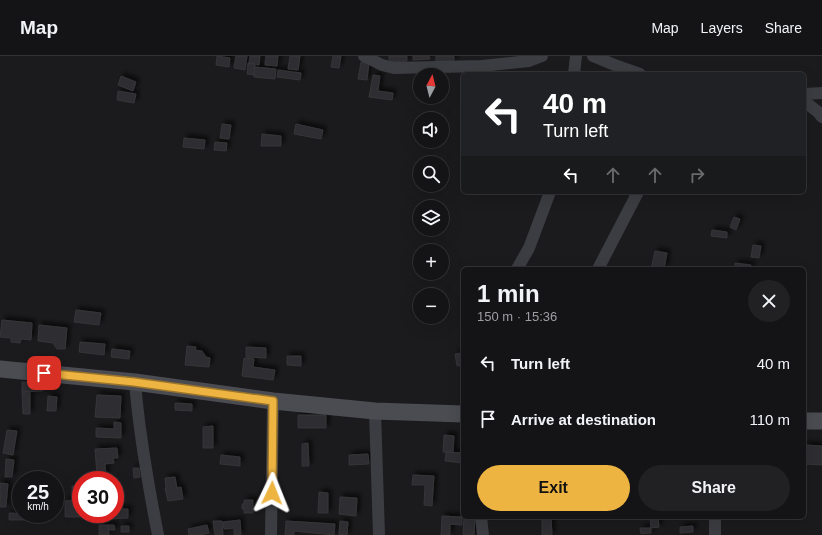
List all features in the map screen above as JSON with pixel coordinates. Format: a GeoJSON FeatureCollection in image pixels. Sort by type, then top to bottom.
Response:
{"type":"FeatureCollection","features":[{"type":"Feature","properties":{"kind":"street"},"geometry":{"type":"LineString","coordinates":[[364,56],[382,65],[394,68],[482,66],[529,61],[542,56]]}},
{"type":"Feature","properties":{"kind":"street"},"geometry":{"type":"LineString","coordinates":[[574,72],[576,56]]}},
{"type":"Feature","properties":{"kind":"street"},"geometry":{"type":"LineString","coordinates":[[593,56],[611,60],[636,72]]}},
{"type":"Feature","properties":{"kind":"street"},"geometry":{"type":"LineString","coordinates":[[806,94],[822,93]]}},
{"type":"Feature","properties":{"kind":"street"},"geometry":{"type":"LineString","coordinates":[[806,103],[822,117]]}},
{"type":"Feature","properties":{"kind":"street"},"geometry":{"type":"LineString","coordinates":[[518,267],[529,248],[549,194]]}},
{"type":"Feature","properties":{"kind":"street"},"geometry":{"type":"LineString","coordinates":[[599,267],[637,194]]}},
{"type":"Feature","properties":{"kind":"street"},"geometry":{"type":"LineString","coordinates":[[0,369],[74,375],[273,401],[375,411],[461,414]]}},
{"type":"Feature","properties":{"kind":"street"},"geometry":{"type":"LineString","coordinates":[[134,382],[138,425],[146,476],[158,535]]}},
{"type":"Feature","properties":{"kind":"street"},"geometry":{"type":"LineString","coordinates":[[271,535],[273,401]]}},
{"type":"Feature","properties":{"kind":"street"},"geometry":{"type":"LineString","coordinates":[[375,411],[379,535]]}},
{"type":"Feature","properties":{"kind":"street"},"geometry":{"type":"LineString","coordinates":[[481,519],[483,535]]}},
{"type":"Feature","properties":{"kind":"street"},"geometry":{"type":"LineString","coordinates":[[714,535],[715,519]]}},
{"type":"Feature","properties":{"kind":"building"},"geometry":{"type":"Polygon","coordinates":[[[217,56],[230,58],[229,67],[216,65],[217,56]]]}},
{"type":"Feature","properties":{"kind":"building"},"geometry":{"type":"Polygon","coordinates":[[[236,56],[247,56],[245,70],[234,68],[236,56]]]}},
{"type":"Feature","properties":{"kind":"building"},"geometry":{"type":"Polygon","coordinates":[[[250,56],[260,56],[259,65],[249,63],[250,56]]]}},
{"type":"Feature","properties":{"kind":"building"},"geometry":{"type":"Polygon","coordinates":[[[266,56],[278,56],[277,66],[265,65],[266,56]]]}},
{"type":"Feature","properties":{"kind":"building"},"geometry":{"type":"Polygon","coordinates":[[[290,56],[300,56],[298,70],[288,69],[290,56]]]}},
{"type":"Feature","properties":{"kind":"building"},"geometry":{"type":"Polygon","coordinates":[[[333,56],[341,56],[339,68],[331,67],[333,56]]]}},
{"type":"Feature","properties":{"kind":"building"},"geometry":{"type":"Polygon","coordinates":[[[389,56],[407,56],[407,61],[389,62],[389,56]]]}},
{"type":"Feature","properties":{"kind":"building"},"geometry":{"type":"Polygon","coordinates":[[[413,56],[429,56],[430,59],[413,60],[413,56]]]}},
{"type":"Feature","properties":{"kind":"building"},"geometry":{"type":"Polygon","coordinates":[[[436,56],[454,56],[454,62],[436,62],[436,56]]]}},
{"type":"Feature","properties":{"kind":"building"},"geometry":{"type":"Polygon","coordinates":[[[361,62],[369,63],[367,80],[358,79],[361,62]]]}},
{"type":"Feature","properties":{"kind":"building"},"geometry":{"type":"Polygon","coordinates":[[[248,63],[255,64],[254,75],[247,74],[248,63]]]}},
{"type":"Feature","properties":{"kind":"building"},"geometry":{"type":"Polygon","coordinates":[[[255,67],[276,69],[275,79],[254,77],[255,67]]]}},
{"type":"Feature","properties":{"kind":"building"},"geometry":{"type":"Polygon","coordinates":[[[278,70],[301,73],[300,80],[277,77],[278,70]]]}},
{"type":"Feature","properties":{"kind":"building"},"geometry":{"type":"Polygon","coordinates":[[[373,75],[380,76],[378,91],[393,93],[392,100],[369,97],[373,75]]]}},
{"type":"Feature","properties":{"kind":"building"},"geometry":{"type":"Polygon","coordinates":[[[121,76],[136,82],[133,91],[118,85],[121,76]]]}},
{"type":"Feature","properties":{"kind":"building"},"geometry":{"type":"Polygon","coordinates":[[[118,91],[136,94],[134,103],[117,100],[118,91]]]}},
{"type":"Feature","properties":{"kind":"building"},"geometry":{"type":"Polygon","coordinates":[[[222,124],[231,125],[229,139],[220,138],[222,124]]]}},
{"type":"Feature","properties":{"kind":"building"},"geometry":{"type":"Polygon","coordinates":[[[296,124],[323,130],[321,139],[294,134],[296,124]]]}},
{"type":"Feature","properties":{"kind":"building"},"geometry":{"type":"Polygon","coordinates":[[[262,134],[281,136],[281,146],[261,146],[262,134]]]}},
{"type":"Feature","properties":{"kind":"building"},"geometry":{"type":"Polygon","coordinates":[[[184,138],[205,140],[204,149],[183,147],[184,138]]]}},
{"type":"Feature","properties":{"kind":"building"},"geometry":{"type":"Polygon","coordinates":[[[215,142],[227,143],[226,151],[214,150],[215,142]]]}},
{"type":"Feature","properties":{"kind":"building"},"geometry":{"type":"Polygon","coordinates":[[[734,217],[740,219],[736,230],[730,227],[734,217]]]}},
{"type":"Feature","properties":{"kind":"building"},"geometry":{"type":"Polygon","coordinates":[[[712,230],[727,232],[727,238],[711,236],[712,230]]]}},
{"type":"Feature","properties":{"kind":"building"},"geometry":{"type":"Polygon","coordinates":[[[753,245],[761,246],[759,258],[751,257],[753,245]]]}},
{"type":"Feature","properties":{"kind":"building"},"geometry":{"type":"Polygon","coordinates":[[[655,251],[667,253],[664,267],[651,267],[655,251]]]}},
{"type":"Feature","properties":{"kind":"building"},"geometry":{"type":"Polygon","coordinates":[[[735,263],[751,265],[751,267],[735,267],[735,263]]]}},
{"type":"Feature","properties":{"kind":"building"},"geometry":{"type":"Polygon","coordinates":[[[76,310],[101,313],[99,325],[74,322],[76,310]]]}},
{"type":"Feature","properties":{"kind":"building"},"geometry":{"type":"Polygon","coordinates":[[[2,320],[32,323],[31,340],[21,339],[20,343],[11,342],[11,338],[0,337],[2,320]]]}},
{"type":"Feature","properties":{"kind":"building"},"geometry":{"type":"Polygon","coordinates":[[[39,325],[67,328],[65,349],[57,349],[53,343],[38,341],[39,325]]]}},
{"type":"Feature","properties":{"kind":"building"},"geometry":{"type":"Polygon","coordinates":[[[80,342],[105,344],[104,355],[79,352],[80,342]]]}},
{"type":"Feature","properties":{"kind":"building"},"geometry":{"type":"Polygon","coordinates":[[[187,346],[196,347],[195,350],[202,351],[206,357],[210,358],[209,367],[185,365],[187,346]]]}},
{"type":"Feature","properties":{"kind":"building"},"geometry":{"type":"Polygon","coordinates":[[[246,347],[266,348],[266,358],[246,357],[246,347]]]}},
{"type":"Feature","properties":{"kind":"building"},"geometry":{"type":"Polygon","coordinates":[[[112,349],[130,351],[129,359],[111,357],[112,349]]]}},
{"type":"Feature","properties":{"kind":"building"},"geometry":{"type":"Polygon","coordinates":[[[461,353],[461,365],[457,366],[455,354],[461,353]]]}},
{"type":"Feature","properties":{"kind":"building"},"geometry":{"type":"Polygon","coordinates":[[[287,356],[301,356],[301,366],[287,365],[287,356]]]}},
{"type":"Feature","properties":{"kind":"building"},"geometry":{"type":"Polygon","coordinates":[[[244,358],[254,359],[253,367],[275,370],[273,380],[242,376],[244,358]]]}},
{"type":"Feature","properties":{"kind":"building"},"geometry":{"type":"Polygon","coordinates":[[[22,382],[43,382],[43,391],[22,392],[22,382]]]}},
{"type":"Feature","properties":{"kind":"building"},"geometry":{"type":"Polygon","coordinates":[[[30,391],[30,414],[23,414],[22,392],[30,391]]]}},
{"type":"Feature","properties":{"kind":"building"},"geometry":{"type":"Polygon","coordinates":[[[97,395],[121,396],[120,418],[95,417],[97,395]]]}},
{"type":"Feature","properties":{"kind":"building"},"geometry":{"type":"Polygon","coordinates":[[[48,396],[57,397],[56,411],[47,411],[48,396]]]}},
{"type":"Feature","properties":{"kind":"building"},"geometry":{"type":"Polygon","coordinates":[[[175,403],[192,404],[192,411],[175,410],[175,403]]]}},
{"type":"Feature","properties":{"kind":"building"},"geometry":{"type":"Polygon","coordinates":[[[298,415],[326,415],[326,428],[298,428],[298,415]]]}},
{"type":"Feature","properties":{"kind":"building"},"geometry":{"type":"Polygon","coordinates":[[[114,422],[121,423],[121,438],[96,437],[96,428],[114,429],[114,422]]]}},
{"type":"Feature","properties":{"kind":"building"},"geometry":{"type":"Polygon","coordinates":[[[213,426],[213,448],[203,448],[203,427],[213,426]]]}},
{"type":"Feature","properties":{"kind":"building"},"geometry":{"type":"Polygon","coordinates":[[[7,430],[17,431],[13,455],[3,453],[7,430]]]}},
{"type":"Feature","properties":{"kind":"building"},"geometry":{"type":"Polygon","coordinates":[[[444,435],[454,436],[453,453],[443,452],[444,435]]]}},
{"type":"Feature","properties":{"kind":"building"},"geometry":{"type":"Polygon","coordinates":[[[308,443],[309,466],[302,466],[302,444],[308,443]]]}},
{"type":"Feature","properties":{"kind":"building"},"geometry":{"type":"Polygon","coordinates":[[[806,445],[822,446],[822,465],[806,464],[806,445]]]}},
{"type":"Feature","properties":{"kind":"building"},"geometry":{"type":"Polygon","coordinates":[[[117,448],[118,458],[113,458],[114,463],[105,464],[106,471],[97,471],[95,449],[117,448]]]}},
{"type":"Feature","properties":{"kind":"building"},"geometry":{"type":"Polygon","coordinates":[[[446,452],[461,453],[461,463],[445,461],[446,452]]]}},
{"type":"Feature","properties":{"kind":"building"},"geometry":{"type":"Polygon","coordinates":[[[368,454],[369,464],[349,465],[349,455],[368,454]]]}},
{"type":"Feature","properties":{"kind":"building"},"geometry":{"type":"Polygon","coordinates":[[[221,455],[240,457],[240,466],[220,464],[221,455]]]}},
{"type":"Feature","properties":{"kind":"building"},"geometry":{"type":"Polygon","coordinates":[[[6,459],[14,460],[12,477],[5,477],[6,459]]]}},
{"type":"Feature","properties":{"kind":"building"},"geometry":{"type":"Polygon","coordinates":[[[133,468],[139,468],[140,477],[134,478],[133,468]]]}},
{"type":"Feature","properties":{"kind":"building"},"geometry":{"type":"Polygon","coordinates":[[[413,475],[434,476],[432,506],[424,505],[425,485],[412,485],[413,475]]]}},
{"type":"Feature","properties":{"kind":"building"},"geometry":{"type":"Polygon","coordinates":[[[175,477],[177,488],[181,487],[183,499],[168,501],[165,488],[165,478],[175,477]]]}},
{"type":"Feature","properties":{"kind":"building"},"geometry":{"type":"Polygon","coordinates":[[[0,483],[8,484],[6,507],[0,507],[0,483]]]}},
{"type":"Feature","properties":{"kind":"building"},"geometry":{"type":"Polygon","coordinates":[[[319,492],[328,493],[328,513],[318,513],[319,492]]]}},
{"type":"Feature","properties":{"kind":"building"},"geometry":{"type":"Polygon","coordinates":[[[340,497],[357,498],[356,516],[339,514],[340,497]]]}},
{"type":"Feature","properties":{"kind":"building"},"geometry":{"type":"Polygon","coordinates":[[[72,500],[72,517],[65,517],[65,501],[72,500]]]}},
{"type":"Feature","properties":{"kind":"building"},"geometry":{"type":"Polygon","coordinates":[[[244,500],[253,500],[253,513],[244,513],[242,504],[244,504],[244,500]]]}},
{"type":"Feature","properties":{"kind":"building"},"geometry":{"type":"Polygon","coordinates":[[[124,509],[128,509],[128,518],[124,518],[124,509]]]}},
{"type":"Feature","properties":{"kind":"building"},"geometry":{"type":"Polygon","coordinates":[[[9,513],[12,513],[12,520],[9,520],[9,513]]]}},
{"type":"Feature","properties":{"kind":"building"},"geometry":{"type":"Polygon","coordinates":[[[442,516],[461,517],[462,525],[450,524],[450,535],[441,535],[442,516]]]}},
{"type":"Feature","properties":{"kind":"building"},"geometry":{"type":"Polygon","coordinates":[[[464,519],[475,519],[474,535],[463,535],[464,519]]]}},
{"type":"Feature","properties":{"kind":"building"},"geometry":{"type":"Polygon","coordinates":[[[542,519],[551,519],[552,535],[542,535],[542,519]]]}},
{"type":"Feature","properties":{"kind":"building"},"geometry":{"type":"Polygon","coordinates":[[[650,519],[658,519],[659,527],[651,528],[650,519]]]}},
{"type":"Feature","properties":{"kind":"building"},"geometry":{"type":"Polygon","coordinates":[[[240,520],[241,535],[234,535],[234,528],[224,529],[223,522],[240,520]]]}},
{"type":"Feature","properties":{"kind":"building"},"geometry":{"type":"Polygon","coordinates":[[[213,521],[222,521],[223,535],[215,535],[213,521]]]}},
{"type":"Feature","properties":{"kind":"building"},"geometry":{"type":"Polygon","coordinates":[[[286,521],[335,524],[334,535],[294,531],[294,535],[285,535],[286,521]]]}},
{"type":"Feature","properties":{"kind":"building"},"geometry":{"type":"Polygon","coordinates":[[[340,521],[348,522],[347,535],[339,535],[340,521]]]}},
{"type":"Feature","properties":{"kind":"building"},"geometry":{"type":"Polygon","coordinates":[[[99,525],[108,525],[109,535],[99,535],[99,525]]]}},
{"type":"Feature","properties":{"kind":"building"},"geometry":{"type":"Polygon","coordinates":[[[108,525],[114,525],[115,530],[108,530],[108,525]]]}},
{"type":"Feature","properties":{"kind":"building"},"geometry":{"type":"Polygon","coordinates":[[[207,525],[209,533],[189,535],[188,529],[207,525]]]}},
{"type":"Feature","properties":{"kind":"building"},"geometry":{"type":"Polygon","coordinates":[[[121,526],[129,526],[129,532],[121,532],[121,526]]]}},
{"type":"Feature","properties":{"kind":"building"},"geometry":{"type":"Polygon","coordinates":[[[693,526],[693,532],[680,533],[680,527],[693,526]]]}},
{"type":"Feature","properties":{"kind":"building"},"geometry":{"type":"Polygon","coordinates":[[[640,528],[651,528],[651,533],[641,534],[640,528]]]}},
{"type":"Feature","properties":{"kind":"route"},"geometry":{"type":"LineString","coordinates":[[44,373],[134,382],[273,401],[272,493]]}}]}
